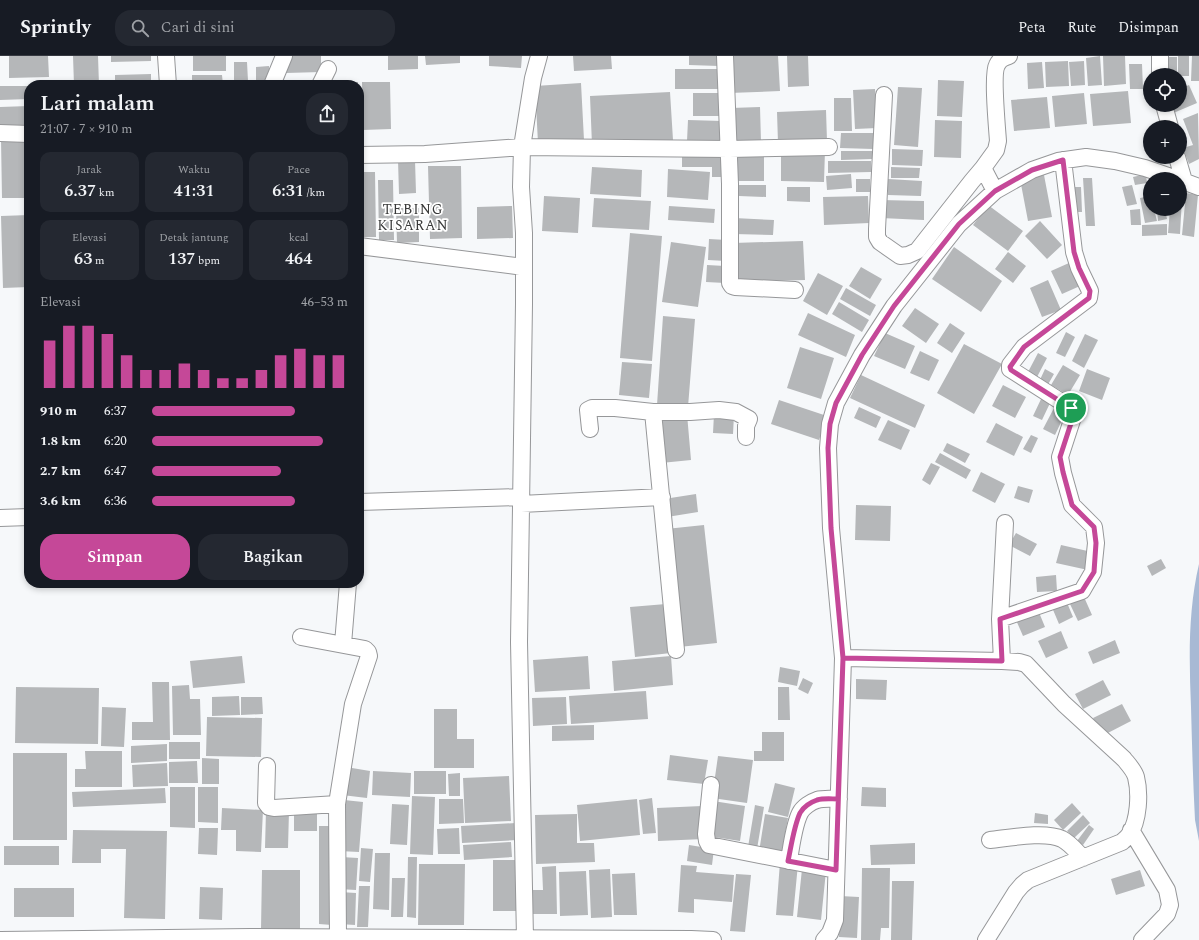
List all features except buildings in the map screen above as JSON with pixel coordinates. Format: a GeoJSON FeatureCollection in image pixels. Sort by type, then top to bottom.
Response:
{"type":"FeatureCollection","features":[{"type":"Feature","properties":{"kind":"street"},"geometry":{"type":"LineString","coordinates":[[166,56],[168,80]]}},
{"type":"Feature","properties":{"kind":"street"},"geometry":{"type":"LineString","coordinates":[[274,80],[284,56]]}},
{"type":"Feature","properties":{"kind":"street"},"geometry":{"type":"LineString","coordinates":[[525,938],[519,642],[524,267],[524,233],[521,187],[522,147],[533,78],[539,56]]}},
{"type":"Feature","properties":{"kind":"street"},"geometry":{"type":"LineString","coordinates":[[725,56],[730,184],[730,282],[731,285],[735,287],[795,290]]}},
{"type":"Feature","properties":{"kind":"street"},"geometry":{"type":"LineString","coordinates":[[884,95],[877,237],[880,242],[900,256],[917,252],[996,150],[998,141],[995,81],[996,66],[1001,58],[1009,56]]}},
{"type":"Feature","properties":{"kind":"street"},"geometry":{"type":"LineString","coordinates":[[1160,56],[1160,68]]}},
{"type":"Feature","properties":{"kind":"street"},"geometry":{"type":"LineString","coordinates":[[322,80],[328,69]]}},
{"type":"Feature","properties":{"kind":"street"},"geometry":{"type":"LineString","coordinates":[[0,133],[24,134]]}},
{"type":"Feature","properties":{"kind":"street"},"geometry":{"type":"LineString","coordinates":[[364,155],[425,154],[522,147],[729,149],[829,147]]}},
{"type":"Feature","properties":{"kind":"street"},"geometry":{"type":"LineString","coordinates":[[824,940],[830,933],[835,920],[843,658],[831,528],[828,448],[830,424],[836,403],[862,355],[894,306],[959,224],[995,191],[1032,170],[1063,160],[1086,157],[1115,161],[1156,172]]}},
{"type":"Feature","properties":{"kind":"street"},"geometry":{"type":"LineString","coordinates":[[1000,619],[1082,591],[1094,572],[1096,543],[1094,527],[1072,505],[1060,457],[1074,414],[1073,411],[1071,408],[1010,369],[1010,365],[1024,347],[1089,298],[1090,291],[1079,268],[1074,252],[1063,160]]}},
{"type":"Feature","properties":{"kind":"street"},"geometry":{"type":"LineString","coordinates":[[983,168],[995,191]]}},
{"type":"Feature","properties":{"kind":"street"},"geometry":{"type":"LineString","coordinates":[[1187,183],[1199,187]]}},
{"type":"Feature","properties":{"kind":"street"},"geometry":{"type":"LineString","coordinates":[[364,247],[524,267]]}},
{"type":"Feature","properties":{"kind":"street"},"geometry":{"type":"LineString","coordinates":[[590,429],[588,410],[592,408],[615,408],[653,412],[718,410],[736,412],[748,419],[746,426],[746,437]]}},
{"type":"Feature","properties":{"kind":"street"},"geometry":{"type":"LineString","coordinates":[[653,412],[676,650]]}},
{"type":"Feature","properties":{"kind":"street"},"geometry":{"type":"LineString","coordinates":[[364,502],[662,497]]}},
{"type":"Feature","properties":{"kind":"street"},"geometry":{"type":"LineString","coordinates":[[0,518],[24,517]]}},
{"type":"Feature","properties":{"kind":"street"},"geometry":{"type":"LineString","coordinates":[[1002,661],[1000,619],[1005,523]]}},
{"type":"Feature","properties":{"kind":"street"},"geometry":{"type":"LineString","coordinates":[[343,644],[348,588]]}},
{"type":"Feature","properties":{"kind":"street"},"geometry":{"type":"LineString","coordinates":[[301,637],[365,649],[369,656],[353,704],[338,804],[338,938]]}},
{"type":"Feature","properties":{"kind":"street"},"geometry":{"type":"LineString","coordinates":[[843,658],[1002,661],[1026,664],[1064,704],[1130,766],[1135,776],[1138,790],[1137,811],[1134,824],[1129,835],[1122,842],[1028,880],[1016,892],[986,940]]}},
{"type":"Feature","properties":{"kind":"street"},"geometry":{"type":"LineString","coordinates":[[267,766],[266,803],[269,807],[274,808],[338,804]]}},
{"type":"Feature","properties":{"kind":"street"},"geometry":{"type":"LineString","coordinates":[[711,785],[706,834],[709,845],[836,870]]}},
{"type":"Feature","properties":{"kind":"street"},"geometry":{"type":"LineString","coordinates":[[788,861],[800,812],[807,805],[816,800],[838,799]]}},
{"type":"Feature","properties":{"kind":"street"},"geometry":{"type":"LineString","coordinates":[[1131,830],[1167,890],[1170,905],[1167,914],[1142,940]]}},
{"type":"Feature","properties":{"kind":"street"},"geometry":{"type":"LineString","coordinates":[[990,840],[1039,835],[1054,836],[1063,840],[1083,858]]}},
{"type":"Feature","properties":{"kind":"street"},"geometry":{"type":"LineString","coordinates":[[0,940],[250,937],[713,940]]}},
{"type":"Feature","properties":{"kind":"water"},"geometry":{"type":"Polygon","coordinates":[[[1199,564],[1199,841],[1194,806],[1190,689],[1190,635],[1195,582],[1199,564]]]}},
{"type":"Feature","properties":{"kind":"district","name":"TEBING KISARAN"},"geometry":{"type":"Point","coordinates":[413,218]}},
{"type":"Feature","properties":{"kind":"route"},"geometry":{"type":"LineString","coordinates":[[1071,408],[1010,369],[1010,365],[1024,347],[1089,298],[1090,291],[1079,268],[1074,252],[1063,160],[1032,170],[995,191],[959,224],[894,306],[862,355],[836,403],[830,424],[828,448],[831,528],[843,658],[836,870],[788,861],[800,812],[807,805],[816,800],[838,799],[843,658],[1002,661],[1000,619],[1082,591],[1094,572],[1096,543],[1094,527],[1072,505],[1060,457],[1074,414],[1071,408]]}}]}
